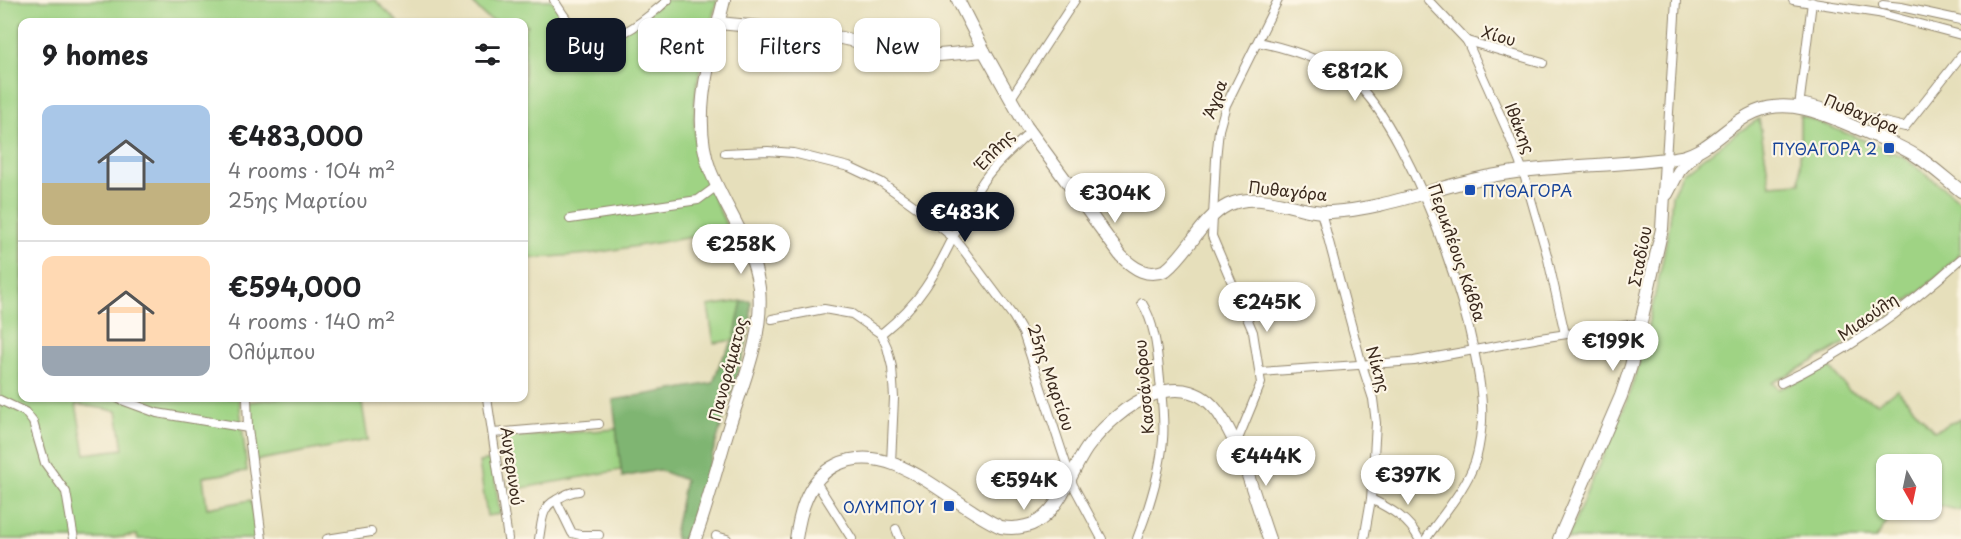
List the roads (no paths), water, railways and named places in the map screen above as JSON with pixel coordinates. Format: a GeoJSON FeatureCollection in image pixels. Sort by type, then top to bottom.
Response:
{"type":"FeatureCollection","features":[{"type":"Feature","properties":{"kind":"street"},"geometry":{"type":"LineString","coordinates":[[554,0],[568,22],[590,38],[610,37],[637,26],[668,0]]}},
{"type":"Feature","properties":{"kind":"street","name":"Πανοράματος"},"geometry":{"type":"LineString","coordinates":[[719,18],[724,0]]}},
{"type":"Feature","properties":{"kind":"street","name":"Πυθαγόρα"},"geometry":{"type":"LineString","coordinates":[[958,0],[1030,132],[1115,248],[1126,261],[1141,272],[1156,274],[1166,270],[1212,218],[1228,205],[1249,200],[1269,201],[1321,212],[1363,207],[1490,176],[1523,171],[1666,160],[1695,154],[1754,112],[1774,106],[1799,105],[1898,145],[1919,158],[1961,191]]}},
{"type":"Feature","properties":{"kind":"street"},"geometry":{"type":"LineString","coordinates":[[1011,98],[1075,0]]}},
{"type":"Feature","properties":{"kind":"street","name":"Άγρα"},"geometry":{"type":"LineString","coordinates":[[1260,372],[1253,332],[1213,239],[1212,218],[1219,130],[1231,94],[1278,0]]}},
{"type":"Feature","properties":{"kind":"street","name":"Χίου"},"geometry":{"type":"LineString","coordinates":[[1428,0],[1467,41],[1543,63]]}},
{"type":"Feature","properties":{"kind":"street","name":"Σταδίου"},"geometry":{"type":"LineString","coordinates":[[1559,539],[1621,396],[1642,323],[1662,230],[1676,0]]}},
{"type":"Feature","properties":{"kind":"street"},"geometry":{"type":"LineString","coordinates":[[1793,0],[1900,7],[1961,20]]}},
{"type":"Feature","properties":{"kind":"street"},"geometry":{"type":"LineString","coordinates":[[1812,3],[1799,105],[1905,127],[1961,56]]}},
{"type":"Feature","properties":{"kind":"street"},"geometry":{"type":"LineString","coordinates":[[1882,6],[1961,34]]}},
{"type":"Feature","properties":{"kind":"street"},"geometry":{"type":"LineString","coordinates":[[726,24],[807,31],[928,56],[984,51]]}},
{"type":"Feature","properties":{"kind":"street","name":"Ιθάκης"},"geometry":{"type":"LineString","coordinates":[[1467,41],[1523,171],[1547,255],[1565,334]]}},
{"type":"Feature","properties":{"kind":"street","name":"Περικλέους Κάβδα"},"geometry":{"type":"LineString","coordinates":[[1258,42],[1306,56],[1354,82],[1371,100],[1404,154],[1423,193],[1442,241],[1475,351],[1482,394],[1482,428],[1475,462],[1463,485],[1426,539]]}},
{"type":"Feature","properties":{"kind":"street","name":"Πανοράματος"},"geometry":{"type":"LineString","coordinates":[[695,539],[750,362],[759,317],[759,290],[750,253],[717,186],[705,154],[702,121],[708,72]]}},
{"type":"Feature","properties":{"kind":"street","name":"Έλλης"},"geometry":{"type":"LineString","coordinates":[[881,334],[898,320],[925,289],[981,185],[1030,132]]}},
{"type":"Feature","properties":{"kind":"street","name":"25ης Μαρτίου"},"geometry":{"type":"LineString","coordinates":[[725,153],[786,152],[849,167],[865,173],[897,192],[953,237],[1013,316],[1023,333],[1070,477],[1080,501],[1102,539]]}},
{"type":"Feature","properties":{"kind":"street"},"geometry":{"type":"LineString","coordinates":[[1664,201],[1679,171],[1695,154]]}},
{"type":"Feature","properties":{"kind":"street"},"geometry":{"type":"LineString","coordinates":[[570,219],[698,200],[717,186]]}},
{"type":"Feature","properties":{"kind":"street","name":"Νίκης"},"geometry":{"type":"LineString","coordinates":[[1321,212],[1373,399],[1376,423],[1371,499],[1364,539]]}},
{"type":"Feature","properties":{"kind":"street","name":"Μιαούλη"},"geometry":{"type":"LineString","coordinates":[[1781,383],[1829,360],[1851,346],[1908,306],[1961,259]]}},
{"type":"Feature","properties":{"kind":"street","name":"Κασσάνδρου"},"geometry":{"type":"LineString","coordinates":[[1137,539],[1145,517],[1162,448],[1163,429],[1156,344],[1142,303]]}},
{"type":"Feature","properties":{"kind":"street"},"geometry":{"type":"LineString","coordinates":[[772,319],[824,309],[852,314],[881,334],[892,367],[894,398],[891,463]]}},
{"type":"Feature","properties":{"kind":"street"},"geometry":{"type":"LineString","coordinates":[[1236,444],[1261,383],[1260,372],[1408,362],[1565,334],[1642,323]]}},
{"type":"Feature","properties":{"kind":"street"},"geometry":{"type":"LineString","coordinates":[[796,539],[802,506],[816,482],[833,467],[846,461],[868,459],[891,463],[909,471],[995,524],[1008,528],[1029,525],[1044,517],[1053,507],[1087,447],[1106,427],[1132,405],[1161,391],[1182,391],[1199,394],[1213,405],[1223,420],[1236,444],[1269,539]]}},
{"type":"Feature","properties":{"kind":"street"},"geometry":{"type":"LineString","coordinates":[[0,400],[25,412],[33,422],[45,463],[66,492],[74,539]]}},
{"type":"Feature","properties":{"kind":"street"},"geometry":{"type":"LineString","coordinates":[[128,402],[157,413],[248,428]]}},
{"type":"Feature","properties":{"kind":"street"},"geometry":{"type":"LineString","coordinates":[[247,402],[248,428],[262,539]]}},
{"type":"Feature","properties":{"kind":"street","name":"Αυγερινού"},"geometry":{"type":"LineString","coordinates":[[488,402],[508,539]]}},
{"type":"Feature","properties":{"kind":"street"},"geometry":{"type":"LineString","coordinates":[[493,433],[599,424]]}},
{"type":"Feature","properties":{"kind":"street"},"geometry":{"type":"LineString","coordinates":[[816,482],[852,539]]}},
{"type":"Feature","properties":{"kind":"street"},"geometry":{"type":"LineString","coordinates":[[539,539],[543,512],[551,501],[568,492],[579,491]]}},
{"type":"Feature","properties":{"kind":"street"},"geometry":{"type":"LineString","coordinates":[[1371,499],[1406,521],[1419,539]]}},
{"type":"Feature","properties":{"kind":"street"},"geometry":{"type":"LineString","coordinates":[[556,500],[572,533],[580,536],[599,535]]}},
{"type":"Feature","properties":{"kind":"street"},"geometry":{"type":"LineString","coordinates":[[896,530],[900,539]]}},
{"type":"Feature","properties":{"kind":"street"},"geometry":{"type":"LineString","coordinates":[[327,539],[371,532]]}},
{"type":"Feature","properties":{"kind":"street"},"geometry":{"type":"LineString","coordinates":[[716,536],[727,539]]}},
{"type":"Feature","properties":{"kind":"place","name":"ΠΥΘΑΓΟΡΑ 2"},"geometry":{"type":"Point","coordinates":[1889,148]}},
{"type":"Feature","properties":{"kind":"place","name":"ΠΥΘΑΓΟΡΑ"},"geometry":{"type":"Point","coordinates":[1470,190]}},
{"type":"Feature","properties":{"kind":"place","name":"ΟΛΥΜΠΟΥ 1"},"geometry":{"type":"Point","coordinates":[949,506]}}]}
